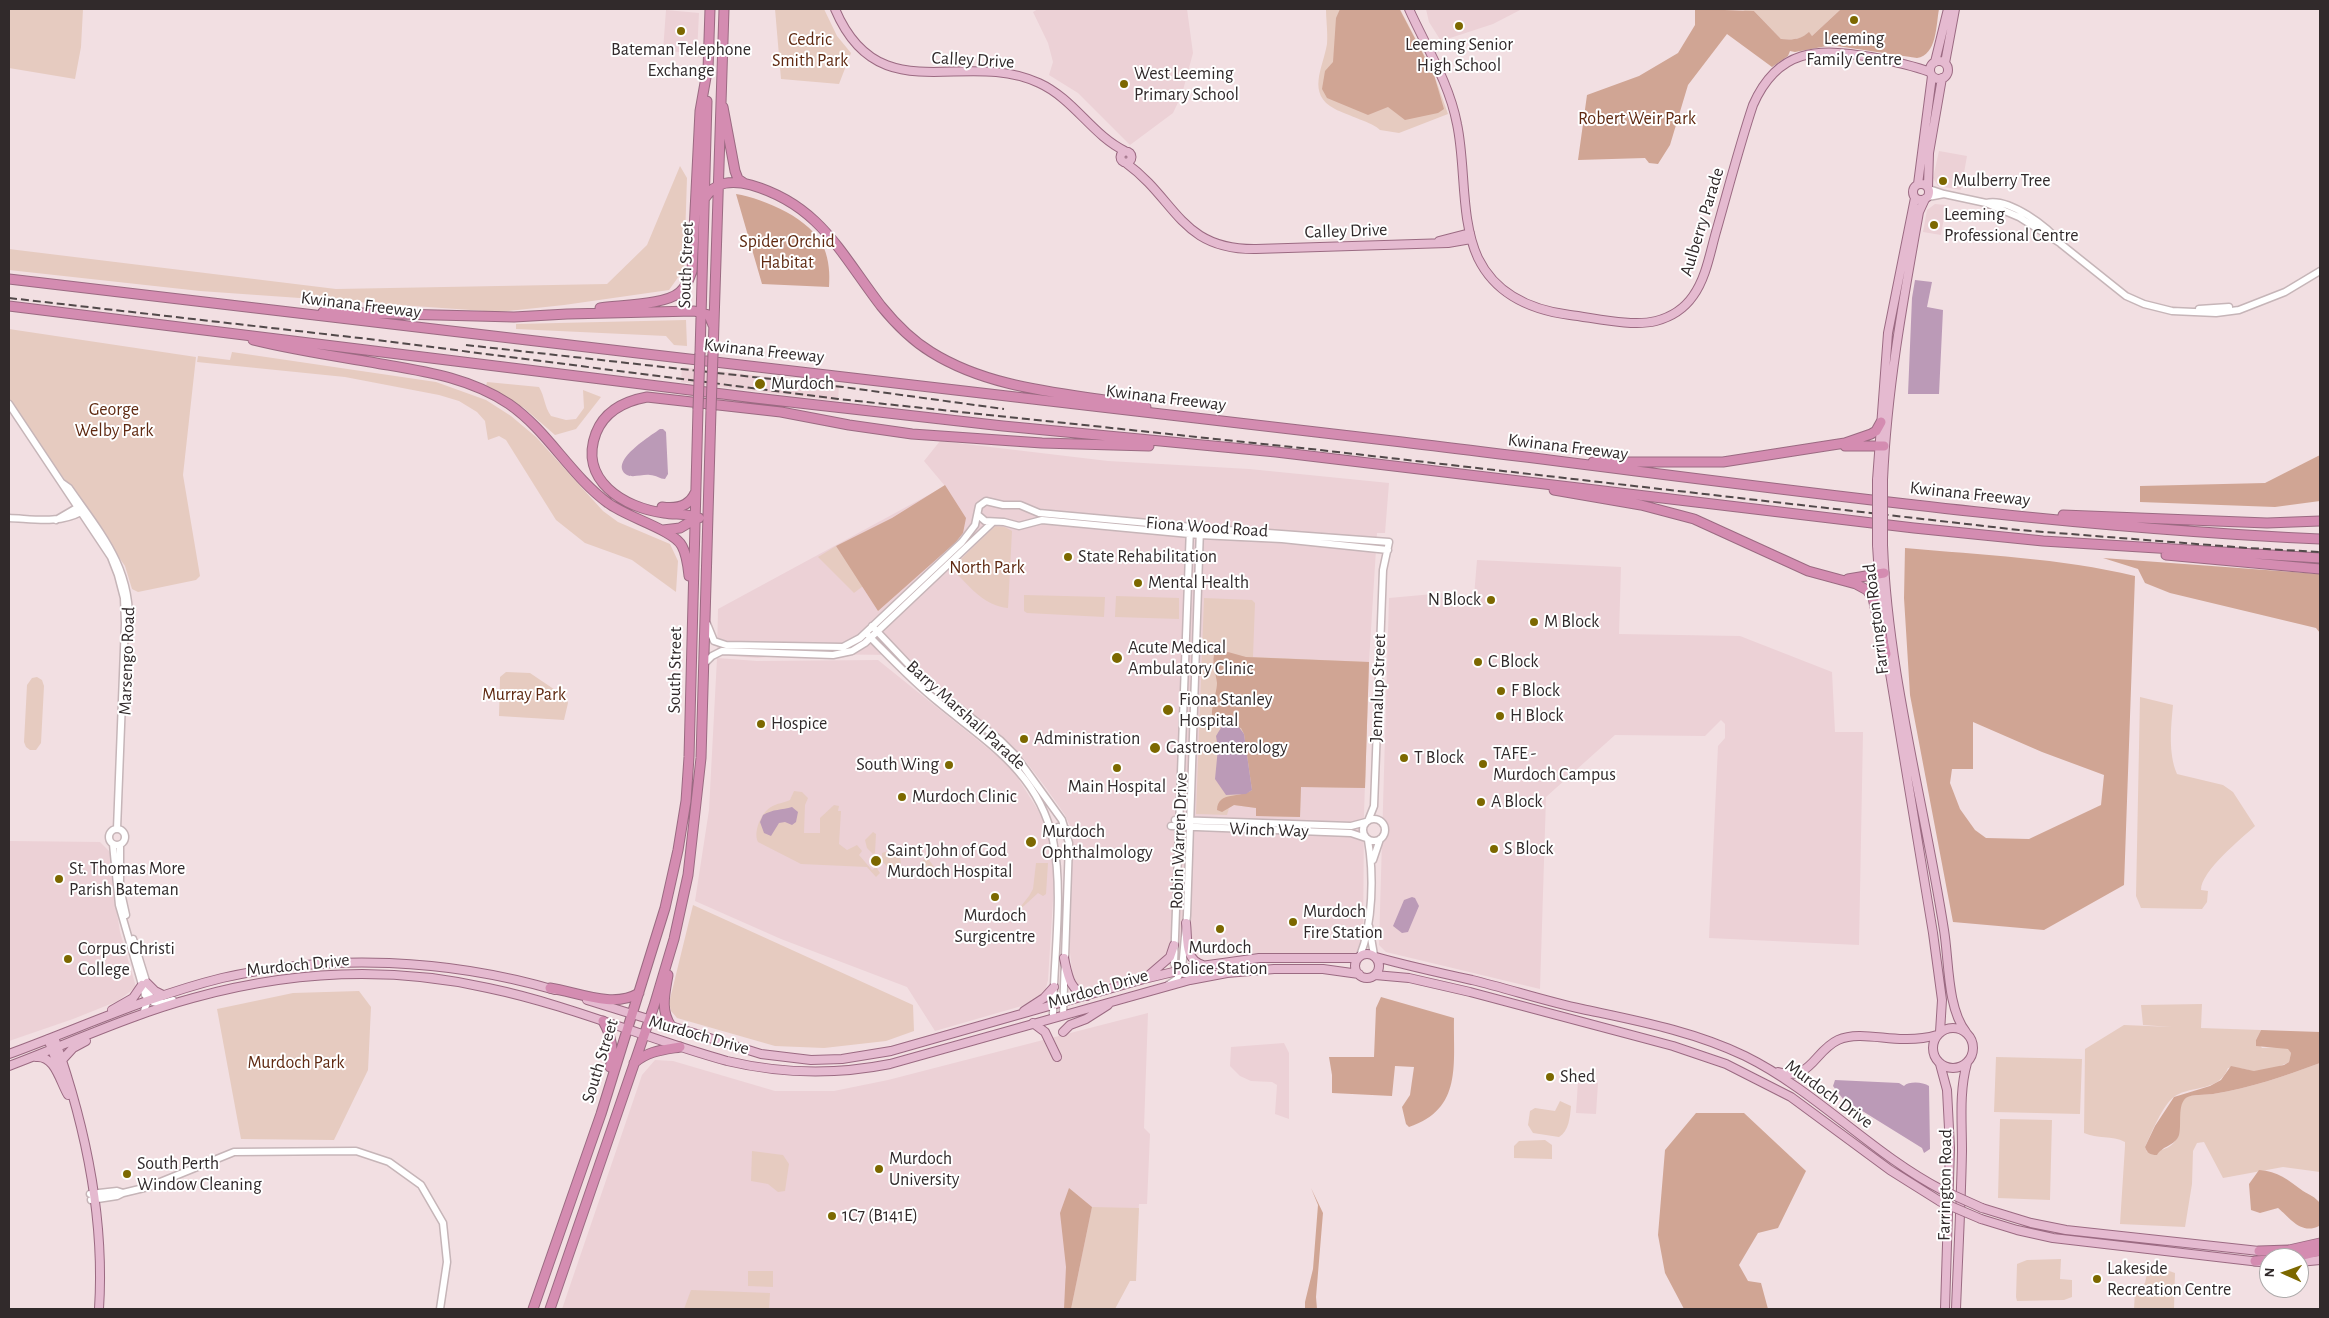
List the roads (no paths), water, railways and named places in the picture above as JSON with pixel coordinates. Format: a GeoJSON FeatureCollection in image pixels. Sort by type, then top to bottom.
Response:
{"type":"FeatureCollection","features":[{"type":"Feature","properties":{"kind":"highway","name":"South Street"},"geometry":{"type":"LineString","coordinates":[[534,1309],[601,1114],[665,908],[678,850],[686,801],[689,757],[710,9]]}},
{"type":"Feature","properties":{"kind":"highway","name":"South Street"},"geometry":{"type":"LineString","coordinates":[[550,1309],[649,1019],[680,916],[691,858],[699,784],[704,663],[724,9]]}},
{"type":"Feature","properties":{"kind":"highway"},"geometry":{"type":"LineString","coordinates":[[709,26],[716,30],[723,25]]}},
{"type":"Feature","properties":{"kind":"highway"},"geometry":{"type":"LineString","coordinates":[[568,314],[668,298],[680,293],[688,282],[692,271],[700,112],[708,66]]}},
{"type":"Feature","properties":{"kind":"highway"},"geometry":{"type":"LineString","coordinates":[[720,97],[726,119],[729,150],[734,171],[738,179],[744,183]]}},
{"type":"Feature","properties":{"kind":"highway"},"geometry":{"type":"LineString","coordinates":[[705,198],[710,191],[719,185],[731,182],[744,183],[776,194],[793,203],[818,222],[844,253],[882,307],[918,343],[962,369],[990,379],[1017,385],[1210,419]]}},
{"type":"Feature","properties":{"kind":"highway","name":"Kwinana Freeway"},"geometry":{"type":"LineString","coordinates":[[9,279],[278,312],[1210,419],[1987,513],[2149,528],[2320,539]]}},
{"type":"Feature","properties":{"kind":"highway"},"geometry":{"type":"LineString","coordinates":[[9,306],[765,399],[1276,452],[2173,556],[2320,569]]}},
{"type":"Feature","properties":{"kind":"highway"},"geometry":{"type":"LineString","coordinates":[[278,312],[405,313],[489,317],[701,312],[709,315],[713,325]]}},
{"type":"Feature","properties":{"kind":"highway"},"geometry":{"type":"LineString","coordinates":[[214,330],[292,349],[439,374],[484,389],[510,405],[535,426],[578,476],[606,502],[624,514],[673,535],[682,547],[686,557],[693,598]]}},
{"type":"Feature","properties":{"kind":"highway"},"geometry":{"type":"LineString","coordinates":[[707,535],[704,524],[696,518],[651,511],[628,503],[615,495],[604,483],[596,469],[592,451],[595,437],[605,418],[616,408],[630,401],[647,397],[781,412],[880,430],[944,437],[1042,444],[1218,447]]}},
{"type":"Feature","properties":{"kind":"highway"},"geometry":{"type":"LineString","coordinates":[[1546,461],[1723,462],[1859,439],[1876,431],[1881,422]]}},
{"type":"Feature","properties":{"kind":"highway"},"geometry":{"type":"LineString","coordinates":[[1818,447],[1882,446]]}},
{"type":"Feature","properties":{"kind":"highway"},"geometry":{"type":"LineString","coordinates":[[1468,474],[1666,511],[1718,529],[1788,562],[1833,579],[1856,584],[1870,594],[1872,598],[1886,654]]}},
{"type":"Feature","properties":{"kind":"highway"},"geometry":{"type":"LineString","coordinates":[[615,495],[633,502],[667,508],[684,506],[690,502],[696,491]]}},
{"type":"Feature","properties":{"kind":"highway"},"geometry":{"type":"LineString","coordinates":[[661,530],[680,528],[696,518],[708,501]]}},
{"type":"Feature","properties":{"kind":"highway"},"geometry":{"type":"LineString","coordinates":[[1987,513],[2267,523],[2320,521]]}},
{"type":"Feature","properties":{"kind":"highway"},"geometry":{"type":"LineString","coordinates":[[2043,541],[2320,558]]}},
{"type":"Feature","properties":{"kind":"highway"},"geometry":{"type":"LineString","coordinates":[[1833,579],[1856,580],[1881,574]]}},
{"type":"Feature","properties":{"kind":"highway"},"geometry":{"type":"LineString","coordinates":[[671,1026],[667,1020],[664,998],[680,916]]}},
{"type":"Feature","properties":{"kind":"highway"},"geometry":{"type":"LineString","coordinates":[[550,988],[614,1000],[639,993]]}},
{"type":"Feature","properties":{"kind":"highway"},"geometry":{"type":"LineString","coordinates":[[601,1114],[603,1089],[612,1061],[608,1030],[603,1021]]}},
{"type":"Feature","properties":{"kind":"highway"},"geometry":{"type":"LineString","coordinates":[[633,1064],[645,1054],[680,1047]]}},
{"type":"Feature","properties":{"kind":"highway"},"geometry":{"type":"LineString","coordinates":[[2298,1248],[2320,1243]]}},
{"type":"Feature","properties":{"kind":"highway"},"geometry":{"type":"LineString","coordinates":[[2255,1261],[2259,1261]]}},
{"type":"Feature","properties":{"kind":"main road","name":"Calley Drive"},"geometry":{"type":"LineString","coordinates":[[835,9],[843,27],[855,42],[865,52],[886,65],[920,73],[1006,74],[1037,82],[1065,98],[1126,158],[1196,234],[1216,244],[1256,249],[1448,243],[1471,236]]}},
{"type":"Feature","properties":{"kind":"main road","name":"Aulberry Parade"},"geometry":{"type":"LineString","coordinates":[[1409,9],[1438,66],[1452,101],[1459,133],[1471,236],[1478,258],[1496,283],[1510,296],[1531,307],[1553,313],[1638,323],[1650,322],[1669,316],[1689,302],[1701,282],[1752,105],[1763,85],[1772,74],[1794,59],[1826,51],[1913,66],[1942,78]]}},
{"type":"Feature","properties":{"kind":"main road"},"geometry":{"type":"LineString","coordinates":[[1915,198],[1927,193],[1922,183],[1918,184],[1931,74],[1944,28],[1942,19],[1946,9]]}},
{"type":"Feature","properties":{"kind":"main road"},"geometry":{"type":"LineString","coordinates":[[1944,63],[1955,9]]}},
{"type":"Feature","properties":{"kind":"main road","name":"Aulberry Parade"},"geometry":{"type":"LineString","coordinates":[[1913,66],[1944,63]]}},
{"type":"Feature","properties":{"kind":"main road","name":"Farrington Road"},"geometry":{"type":"LineString","coordinates":[[1938,1034],[1942,1020],[1942,1000],[1933,933],[1886,654],[1880,545],[1880,480],[1882,446],[1898,334],[1919,212],[1927,193],[1930,153],[1942,78],[1947,73],[1944,63]]}},
{"type":"Feature","properties":{"kind":"main road","name":"Farrington Road"},"geometry":{"type":"LineString","coordinates":[[1882,446],[1881,422],[1892,308],[1915,198],[1913,190],[1918,184]]}},
{"type":"Feature","properties":{"kind":"main road","name":"Farrington Road"},"geometry":{"type":"LineString","coordinates":[[1881,574],[1897,678],[1944,930],[1953,997],[1960,1024],[1966,1032]]}},
{"type":"Feature","properties":{"kind":"main road"},"geometry":{"type":"LineString","coordinates":[[1186,923],[1189,954],[1195,962],[1202,966]]}},
{"type":"Feature","properties":{"kind":"main road"},"geometry":{"type":"LineString","coordinates":[[1144,979],[1170,957],[1174,946]]}},
{"type":"Feature","properties":{"kind":"main road","name":"Murdoch Drive"},"geometry":{"type":"LineString","coordinates":[[9,1054],[148,1000],[221,979],[328,963],[357,962],[423,965],[501,977],[550,988],[761,1054],[811,1060],[842,1059],[892,1051],[1062,1004],[1144,979],[1202,966],[1273,958],[1359,957],[1366,954],[1405,966],[1677,1029],[1730,1049],[1770,1070],[1900,1165],[1942,1190],[1982,1208],[2019,1220],[2066,1230],[2259,1251]]}},
{"type":"Feature","properties":{"kind":"main road"},"geometry":{"type":"LineString","coordinates":[[1375,956],[1379,964],[1375,975]]}},
{"type":"Feature","properties":{"kind":"main road"},"geometry":{"type":"LineString","coordinates":[[1359,957],[1356,968],[1359,974]]}},
{"type":"Feature","properties":{"kind":"main road"},"geometry":{"type":"LineString","coordinates":[[1064,958],[1072,988],[1078,994],[1087,996]]}},
{"type":"Feature","properties":{"kind":"main road"},"geometry":{"type":"LineString","coordinates":[[1273,958],[1274,969]]}},
{"type":"Feature","properties":{"kind":"main road","name":"Murdoch Drive"},"geometry":{"type":"LineString","coordinates":[[9,1066],[143,1014],[192,998],[293,978],[357,973],[427,977],[490,988],[603,1021],[680,1047],[757,1068],[808,1072],[840,1071],[890,1064],[1168,985],[1216,975],[1274,969],[1323,969],[1359,974],[1368,978],[1375,975],[1409,978],[1470,992],[1667,1044],[1726,1064],[1749,1074],[1796,1100],[1890,1170],[1941,1202],[1981,1219],[2053,1238],[2255,1261]]}},
{"type":"Feature","properties":{"kind":"main road"},"geometry":{"type":"LineString","coordinates":[[98,1020],[133,998],[144,984],[163,996]]}},
{"type":"Feature","properties":{"kind":"main road"},"geometry":{"type":"LineString","coordinates":[[1016,1016],[1044,998],[1054,987]]}},
{"type":"Feature","properties":{"kind":"main road"},"geometry":{"type":"LineString","coordinates":[[1063,1032],[1070,1024],[1086,1019],[1116,1000]]}},
{"type":"Feature","properties":{"kind":"main road"},"geometry":{"type":"LineString","coordinates":[[62,1060],[73,1048],[121,1023]]}},
{"type":"Feature","properties":{"kind":"main road"},"geometry":{"type":"LineString","coordinates":[[1033,1023],[1045,1032],[1057,1057]]}},
{"type":"Feature","properties":{"kind":"main road"},"geometry":{"type":"LineString","coordinates":[[1770,1070],[1786,1074],[1802,1071],[1830,1044],[1848,1037],[1906,1040],[1938,1034],[1956,1028],[1966,1032],[1971,1038],[1973,1048],[1967,1063],[1954,1068],[1940,1064],[1935,1058],[1932,1048],[1938,1034]]}},
{"type":"Feature","properties":{"kind":"main road"},"geometry":{"type":"LineString","coordinates":[[51,1038],[68,1095],[93,1197],[96,1260],[95,1309]]}},
{"type":"Feature","properties":{"kind":"main road"},"geometry":{"type":"LineString","coordinates":[[55,1049],[62,1060],[83,1133],[100,1251],[99,1309]]}},
{"type":"Feature","properties":{"kind":"main road"},"geometry":{"type":"LineString","coordinates":[[31,1058],[40,1057],[49,1061],[68,1095]]}},
{"type":"Feature","properties":{"kind":"main road","name":"Farrington Road"},"geometry":{"type":"LineString","coordinates":[[1956,1309],[1962,1090],[1967,1063]]}},
{"type":"Feature","properties":{"kind":"main road","name":"Farrington Road"},"geometry":{"type":"LineString","coordinates":[[1940,1064],[1947,1090],[1950,1148],[1945,1309]]}},
{"type":"Feature","properties":{"kind":"main road"},"geometry":{"type":"LineString","coordinates":[[1946,1294],[1951,1296],[1954,1260],[1958,1253]]}},
{"type":"Feature","properties":{"kind":"street"},"geometry":{"type":"LineString","coordinates":[[1927,193],[1944,194],[1986,203],[1992,201],[2023,213],[2051,232],[2061,244],[2126,296],[2157,308],[2191,311],[2197,309],[2243,307],[2276,297],[2320,271]]}},
{"type":"Feature","properties":{"kind":"street","name":"Marsengo Road"},"geometry":{"type":"LineString","coordinates":[[9,404],[58,479],[69,488],[80,509],[111,557],[124,598],[125,623],[119,829],[126,836],[124,841],[117,844]]}},
{"type":"Feature","properties":{"kind":"street","name":"Fiona Wood Road"},"geometry":{"type":"LineString","coordinates":[[704,663],[722,651],[828,655],[844,654],[862,645],[868,635],[967,537],[975,525],[979,506],[986,501],[1003,506],[1020,505],[1039,513],[1190,530],[1388,542]]}},
{"type":"Feature","properties":{"kind":"street"},"geometry":{"type":"LineString","coordinates":[[1027,523],[1030,516],[1028,508]]}},
{"type":"Feature","properties":{"kind":"street"},"geometry":{"type":"LineString","coordinates":[[9,518],[65,520],[80,509]]}},
{"type":"Feature","properties":{"kind":"street","name":"Fiona Wood Road"},"geometry":{"type":"LineString","coordinates":[[978,515],[985,522],[994,521],[1019,526],[1042,520],[1190,530]]}},
{"type":"Feature","properties":{"kind":"street","name":"Fiona Wood Road"},"geometry":{"type":"LineString","coordinates":[[875,628],[994,521]]}},
{"type":"Feature","properties":{"kind":"street","name":"Robin Warren Drive"},"geometry":{"type":"LineString","coordinates":[[1180,971],[1187,907],[1184,824],[1190,530]]}},
{"type":"Feature","properties":{"kind":"street","name":"Robin Warren Drive"},"geometry":{"type":"LineString","coordinates":[[1180,971],[1174,964],[1179,835],[1190,813],[1200,531]]}},
{"type":"Feature","properties":{"kind":"street","name":"Fiona Wood Road"},"geometry":{"type":"LineString","coordinates":[[1283,536],[1388,550]]}},
{"type":"Feature","properties":{"kind":"street","name":"Jennalup Street"},"geometry":{"type":"LineString","coordinates":[[1379,541],[1383,570]]}},
{"type":"Feature","properties":{"kind":"street","name":"Jennalup Street"},"geometry":{"type":"LineString","coordinates":[[1372,864],[1367,839],[1363,831],[1374,806],[1383,570],[1388,542]]}},
{"type":"Feature","properties":{"kind":"street","name":"Fiona Wood Road"},"geometry":{"type":"LineString","coordinates":[[705,618],[714,641],[726,645],[843,648],[868,635]]}},
{"type":"Feature","properties":{"kind":"street"},"geometry":{"type":"LineString","coordinates":[[1187,625],[1197,625]]}},
{"type":"Feature","properties":{"kind":"street","name":"Barry Marshall Parade"},"geometry":{"type":"LineString","coordinates":[[875,628],[924,681],[1015,755],[1060,816],[1066,829],[1069,843],[1062,1015]]}},
{"type":"Feature","properties":{"kind":"street","name":"Barry Marshall Parade"},"geometry":{"type":"LineString","coordinates":[[868,635],[912,680],[1007,757],[1033,791],[1046,817],[1053,840],[1057,881],[1053,1018]]}},
{"type":"Feature","properties":{"kind":"street"},"geometry":{"type":"LineString","coordinates":[[1186,654],[1196,655]]}},
{"type":"Feature","properties":{"kind":"street","name":"Jennalup Street"},"geometry":{"type":"LineString","coordinates":[[1374,806],[1384,830],[1376,846],[1372,864],[1369,922],[1375,956]]}},
{"type":"Feature","properties":{"kind":"street"},"geometry":{"type":"LineString","coordinates":[[1367,822],[1374,820],[1382,823]]}},
{"type":"Feature","properties":{"kind":"street","name":"Winch Way"},"geometry":{"type":"LineString","coordinates":[[1184,824],[1351,826],[1367,822]]}},
{"type":"Feature","properties":{"kind":"street"},"geometry":{"type":"LineString","coordinates":[[1179,835],[1177,829],[1184,824]]}},
{"type":"Feature","properties":{"kind":"street","name":"Winch Way"},"geometry":{"type":"LineString","coordinates":[[1184,824],[1351,833],[1367,839]]}},
{"type":"Feature","properties":{"kind":"street"},"geometry":{"type":"LineString","coordinates":[[1053,840],[1056,828],[1062,827],[1066,829]]}},
{"type":"Feature","properties":{"kind":"street","name":"Marsengo Road"},"geometry":{"type":"LineString","coordinates":[[119,829],[112,830],[109,836],[117,844],[120,888],[127,920],[144,984],[150,994],[143,1014]]}},
{"type":"Feature","properties":{"kind":"street"},"geometry":{"type":"LineString","coordinates":[[1367,839],[1375,841],[1381,838]]}},
{"type":"Feature","properties":{"kind":"street"},"geometry":{"type":"LineString","coordinates":[[1176,917],[1187,907]]}},
{"type":"Feature","properties":{"kind":"street","name":"Jennalup Street"},"geometry":{"type":"LineString","coordinates":[[1359,957],[1369,922]]}},
{"type":"Feature","properties":{"kind":"street"},"geometry":{"type":"LineString","coordinates":[[1168,985],[1177,979],[1180,971],[1190,975],[1216,975]]}},
{"type":"Feature","properties":{"kind":"street"},"geometry":{"type":"LineString","coordinates":[[148,1000],[152,1003],[161,1003],[192,998]]}},
{"type":"Feature","properties":{"kind":"street"},"geometry":{"type":"LineString","coordinates":[[93,1197],[117,1191],[123,1193],[148,1187],[234,1152],[356,1150],[389,1162],[421,1185],[444,1224],[447,1262],[440,1309]]}},
{"type":"Feature","properties":{"kind":"railway"},"geometry":{"type":"LineString","coordinates":[[9,298],[377,340],[838,399],[1320,450],[2019,530],[2320,552]]}},
{"type":"Feature","properties":{"kind":"railway"},"geometry":{"type":"LineString","coordinates":[[466,345],[843,387],[1004,409]]}},
{"type":"Feature","properties":{"kind":"place","name":"Leeming Family Centre"},"geometry":{"type":"Point","coordinates":[1854,20]}},
{"type":"Feature","properties":{"kind":"place","name":"Leeming Senior High School"},"geometry":{"type":"Point","coordinates":[1459,26]}},
{"type":"Feature","properties":{"kind":"place","name":"Bateman Telephone Exchange"},"geometry":{"type":"Point","coordinates":[681,31]}},
{"type":"Feature","properties":{"kind":"place","name":"West Leeming Primary School"},"geometry":{"type":"Point","coordinates":[1124,84]}},
{"type":"Feature","properties":{"kind":"place","name":"Mulberry Tree"},"geometry":{"type":"Point","coordinates":[1943,181]}},
{"type":"Feature","properties":{"kind":"place","name":"Leeming Professional Centre"},"geometry":{"type":"Point","coordinates":[1934,225]}},
{"type":"Feature","properties":{"kind":"place","name":"Murdoch"},"geometry":{"type":"Point","coordinates":[760,384]}},
{"type":"Feature","properties":{"kind":"place","name":"State Rehabilitation"},"geometry":{"type":"Point","coordinates":[1068,557]}},
{"type":"Feature","properties":{"kind":"place","name":"Mental Health"},"geometry":{"type":"Point","coordinates":[1138,583]}},
{"type":"Feature","properties":{"kind":"place","name":"N Block"},"geometry":{"type":"Point","coordinates":[1491,600]}},
{"type":"Feature","properties":{"kind":"place","name":"M Block"},"geometry":{"type":"Point","coordinates":[1534,622]}},
{"type":"Feature","properties":{"kind":"place","name":"Acute Medical Ambulatory Clinic"},"geometry":{"type":"Point","coordinates":[1117,658]}},
{"type":"Feature","properties":{"kind":"place","name":"C Block"},"geometry":{"type":"Point","coordinates":[1478,662]}},
{"type":"Feature","properties":{"kind":"place","name":"F Block"},"geometry":{"type":"Point","coordinates":[1501,691]}},
{"type":"Feature","properties":{"kind":"place","name":"Fiona Stanley Hospital"},"geometry":{"type":"Point","coordinates":[1168,710]}},
{"type":"Feature","properties":{"kind":"place","name":"H Block"},"geometry":{"type":"Point","coordinates":[1500,716]}},
{"type":"Feature","properties":{"kind":"place","name":"Hospice"},"geometry":{"type":"Point","coordinates":[761,724]}},
{"type":"Feature","properties":{"kind":"place","name":"Administration"},"geometry":{"type":"Point","coordinates":[1024,739]}},
{"type":"Feature","properties":{"kind":"place","name":"Gastroenterology"},"geometry":{"type":"Point","coordinates":[1155,748]}},
{"type":"Feature","properties":{"kind":"place","name":"T Block"},"geometry":{"type":"Point","coordinates":[1404,758]}},
{"type":"Feature","properties":{"kind":"place","name":"TAFE - Murdoch Campus"},"geometry":{"type":"Point","coordinates":[1483,764]}},
{"type":"Feature","properties":{"kind":"place","name":"South Wing"},"geometry":{"type":"Point","coordinates":[949,765]}},
{"type":"Feature","properties":{"kind":"place","name":"Main Hospital"},"geometry":{"type":"Point","coordinates":[1117,768]}},
{"type":"Feature","properties":{"kind":"place","name":"Murdoch Clinic"},"geometry":{"type":"Point","coordinates":[902,797]}},
{"type":"Feature","properties":{"kind":"place","name":"A Block"},"geometry":{"type":"Point","coordinates":[1481,802]}},
{"type":"Feature","properties":{"kind":"place","name":"Murdoch Ophthalmology"},"geometry":{"type":"Point","coordinates":[1031,842]}},
{"type":"Feature","properties":{"kind":"place","name":"S Block"},"geometry":{"type":"Point","coordinates":[1494,849]}},
{"type":"Feature","properties":{"kind":"place","name":"Saint John of God Murdoch Hospital"},"geometry":{"type":"Point","coordinates":[876,861]}},
{"type":"Feature","properties":{"kind":"place","name":"St. Thomas More Parish Bateman"},"geometry":{"type":"Point","coordinates":[59,879]}},
{"type":"Feature","properties":{"kind":"place","name":"Murdoch Surgicentre"},"geometry":{"type":"Point","coordinates":[995,897]}},
{"type":"Feature","properties":{"kind":"place","name":"Murdoch Fire Station"},"geometry":{"type":"Point","coordinates":[1293,922]}},
{"type":"Feature","properties":{"kind":"place","name":"Murdoch Police Station"},"geometry":{"type":"Point","coordinates":[1220,929]}},
{"type":"Feature","properties":{"kind":"place","name":"Corpus Christi College"},"geometry":{"type":"Point","coordinates":[68,959]}},
{"type":"Feature","properties":{"kind":"place","name":"Shed"},"geometry":{"type":"Point","coordinates":[1550,1077]}},
{"type":"Feature","properties":{"kind":"place","name":"Murdoch University"},"geometry":{"type":"Point","coordinates":[879,1169]}},
{"type":"Feature","properties":{"kind":"place","name":"South Perth Window Cleaning"},"geometry":{"type":"Point","coordinates":[127,1174]}},
{"type":"Feature","properties":{"kind":"place","name":"1C7 (B141E)"},"geometry":{"type":"Point","coordinates":[832,1216]}},
{"type":"Feature","properties":{"kind":"place","name":"Lakeside Recreation Centre"},"geometry":{"type":"Point","coordinates":[2097,1279]}},
{"type":"Feature","properties":{"kind":"park label","name":"Cedric Smith Park"},"geometry":{"type":"Point","coordinates":[810,50]}},
{"type":"Feature","properties":{"kind":"park label","name":"Robert Weir Park"},"geometry":{"type":"Point","coordinates":[1637,119]}},
{"type":"Feature","properties":{"kind":"park label","name":"Spider Orchid Habitat"},"geometry":{"type":"Point","coordinates":[787,252]}},
{"type":"Feature","properties":{"kind":"park label","name":"George Welby Park"},"geometry":{"type":"Point","coordinates":[114,420]}},
{"type":"Feature","properties":{"kind":"park label","name":"North Park"},"geometry":{"type":"Point","coordinates":[987,568]}},
{"type":"Feature","properties":{"kind":"park label","name":"Murray Park"},"geometry":{"type":"Point","coordinates":[524,695]}},
{"type":"Feature","properties":{"kind":"park label","name":"Murdoch Park"},"geometry":{"type":"Point","coordinates":[296,1063]}}]}
